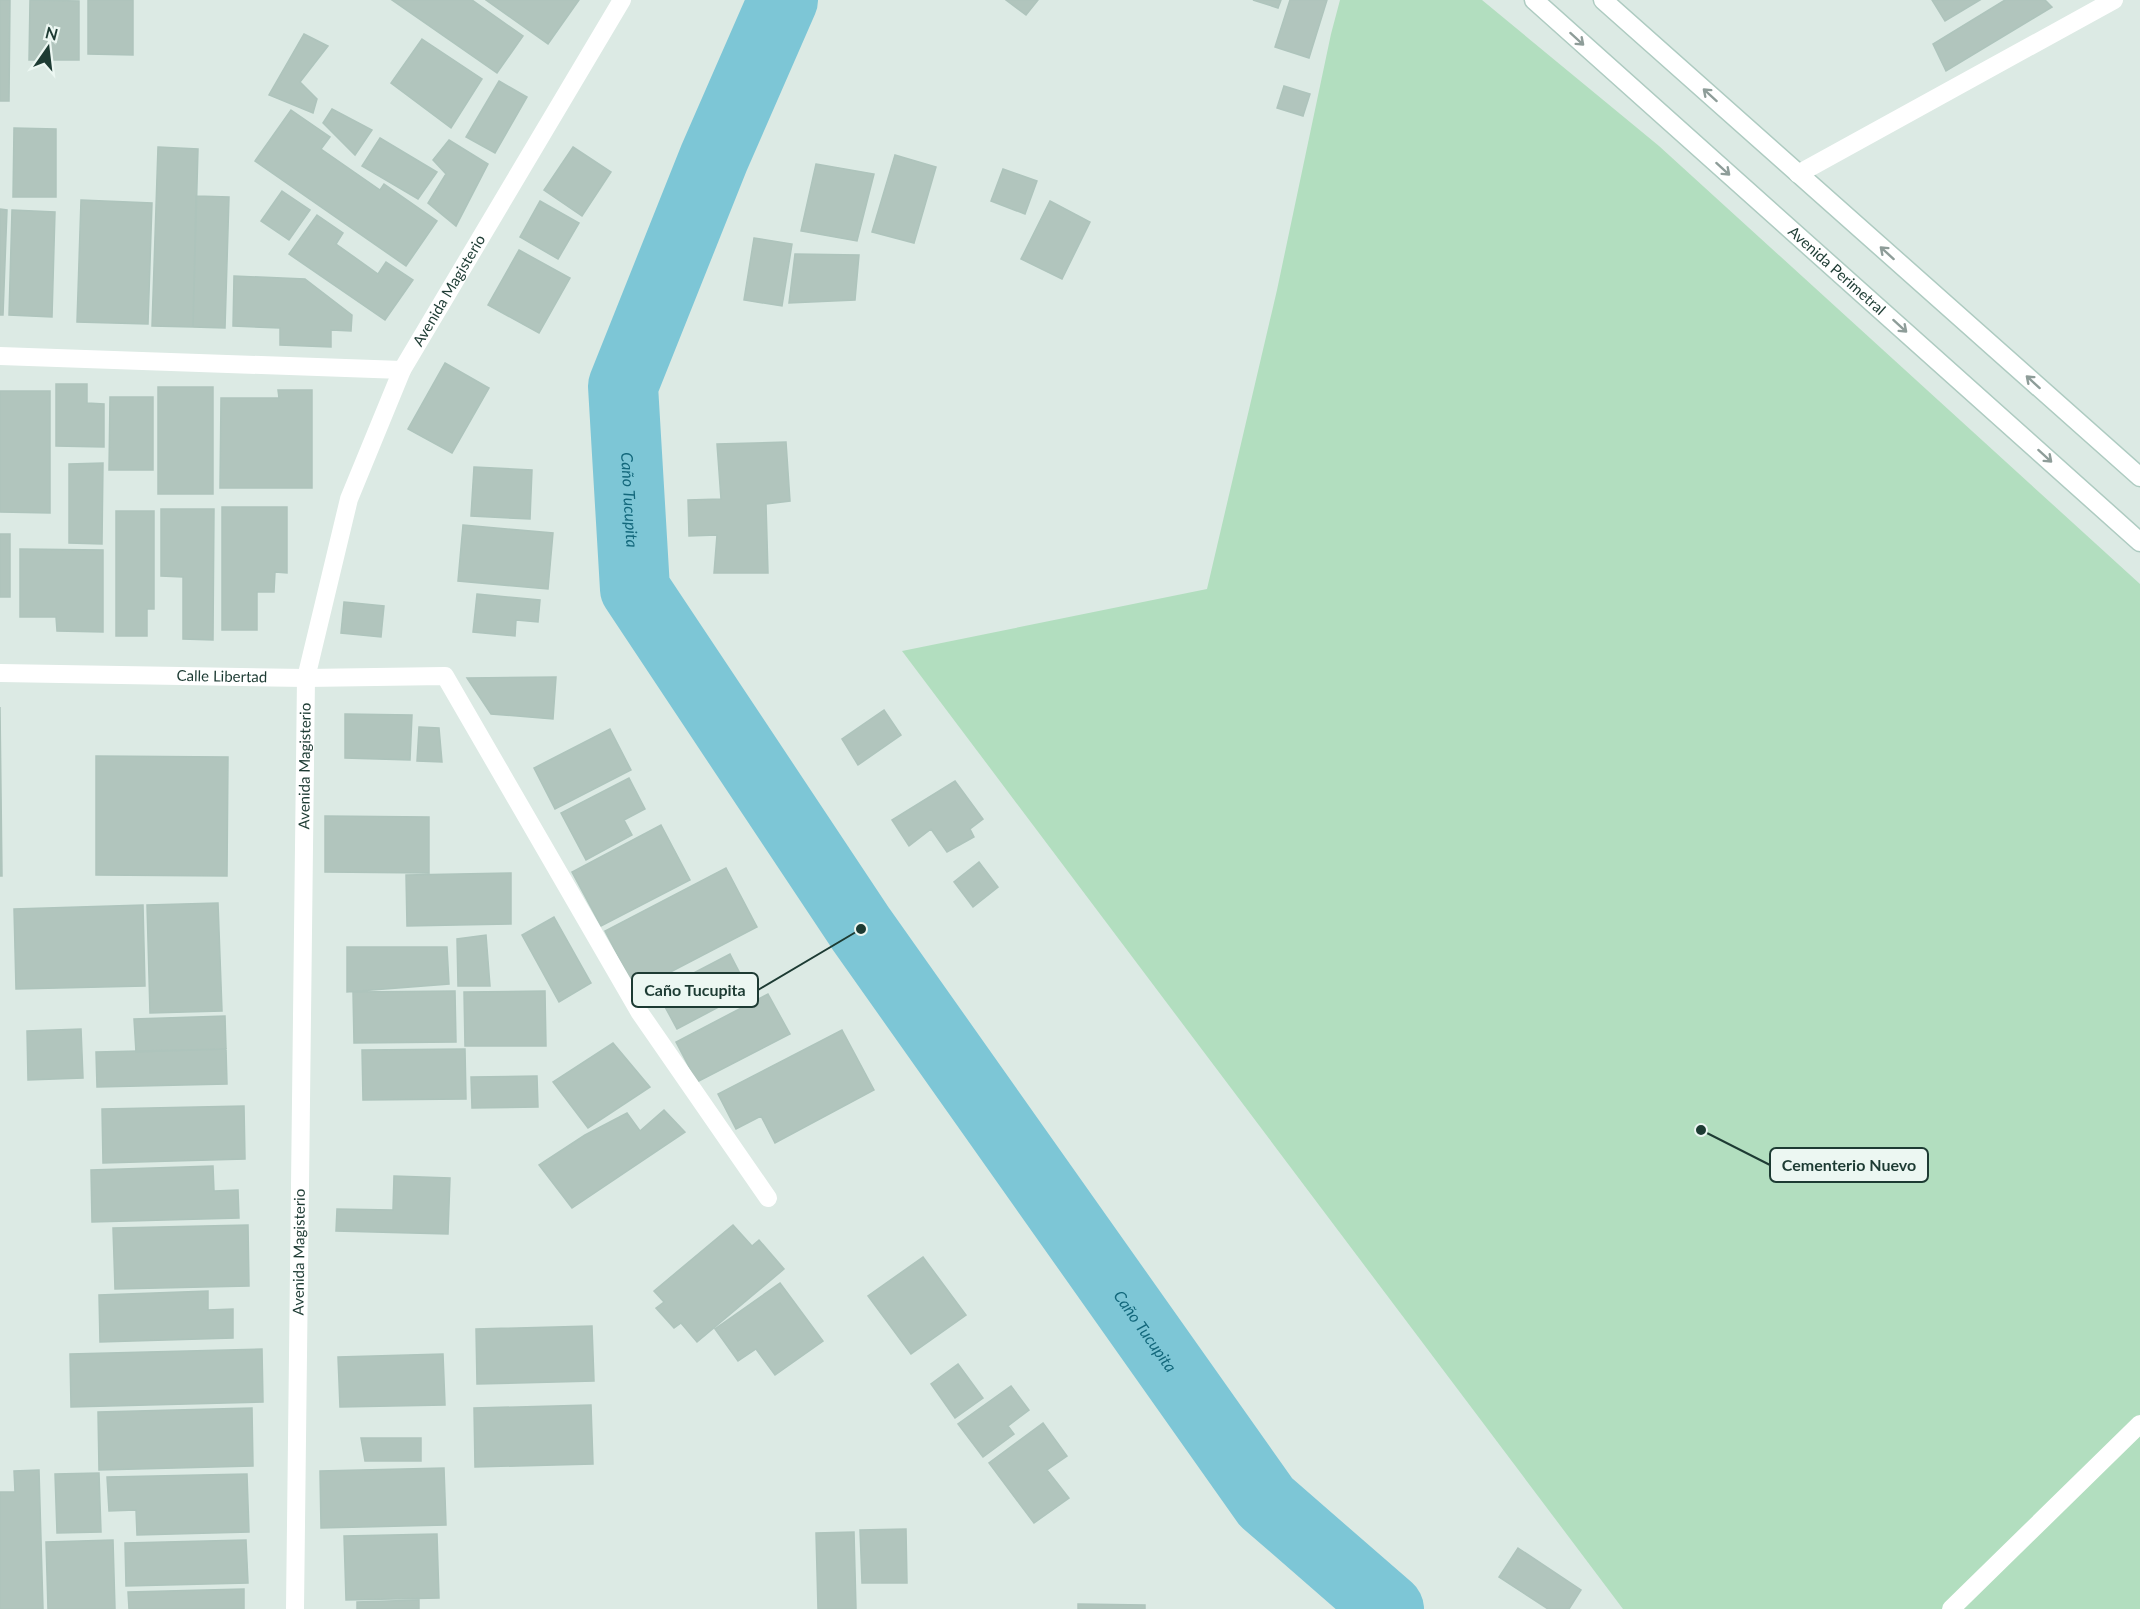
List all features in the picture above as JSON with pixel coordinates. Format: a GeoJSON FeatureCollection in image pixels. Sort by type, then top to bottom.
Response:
{"type":"FeatureCollection","features":[{"type":"Feature","properties":{"kind":"street","name":"Avenida Magisterio"},"geometry":{"type":"LineString","coordinates":[[295,1609],[306,678],[349,499],[402,370],[622,0]]}},
{"type":"Feature","properties":{"kind":"street","name":"Avenida Perimetral"},"geometry":{"type":"LineString","coordinates":[[1534,0],[2140,542]]}},
{"type":"Feature","properties":{"kind":"street"},"geometry":{"type":"LineString","coordinates":[[1603,0],[2140,477]]}},
{"type":"Feature","properties":{"kind":"street"},"geometry":{"type":"LineString","coordinates":[[1798,174],[2114,0]]}},
{"type":"Feature","properties":{"kind":"street"},"geometry":{"type":"LineString","coordinates":[[0,356],[402,370]]}},
{"type":"Feature","properties":{"kind":"street","name":"Calle Libertad"},"geometry":{"type":"LineString","coordinates":[[0,673],[306,678],[445,676],[640,1013],[768,1198]]}},
{"type":"Feature","properties":{"kind":"street"},"geometry":{"type":"LineString","coordinates":[[1951,1609],[2140,1424]]}},
{"type":"Feature","properties":{"kind":"green space"},"geometry":{"type":"Polygon","coordinates":[[[1340,0],[1482,0],[1659,146],[2140,584],[2140,1609],[1623,1609],[902,651],[1207,589],[1277,290],[1340,0]]]}},
{"type":"Feature","properties":{"kind":"building"},"geometry":{"type":"Polygon","coordinates":[[[0,0],[10,0],[9,101],[0,101],[0,0]]]}},
{"type":"Feature","properties":{"kind":"building"},"geometry":{"type":"Polygon","coordinates":[[[30,0],[79,1],[79,60],[29,60],[30,0]]]}},
{"type":"Feature","properties":{"kind":"building"},"geometry":{"type":"Polygon","coordinates":[[[88,0],[133,0],[133,55],[88,54],[88,0]]]}},
{"type":"Feature","properties":{"kind":"building"},"geometry":{"type":"Polygon","coordinates":[[[392,0],[472,0],[523,36],[497,73],[392,0]]]}},
{"type":"Feature","properties":{"kind":"building"},"geometry":{"type":"Polygon","coordinates":[[[486,0],[579,0],[548,44],[486,0]]]}},
{"type":"Feature","properties":{"kind":"building"},"geometry":{"type":"Polygon","coordinates":[[[1006,0],[1038,0],[1026,15],[1006,0]]]}},
{"type":"Feature","properties":{"kind":"building"},"geometry":{"type":"Polygon","coordinates":[[[1253,0],[1281,0],[1278,8],[1253,0]]]}},
{"type":"Feature","properties":{"kind":"building"},"geometry":{"type":"Polygon","coordinates":[[[1290,0],[1327,0],[1309,58],[1275,47],[1290,0]]]}},
{"type":"Feature","properties":{"kind":"building"},"geometry":{"type":"Polygon","coordinates":[[[1932,0],[1980,0],[1945,21],[1932,0]]]}},
{"type":"Feature","properties":{"kind":"building"},"geometry":{"type":"Polygon","coordinates":[[[2005,0],[2045,0],[2052,7],[1946,71],[1933,44],[2005,0]]]}},
{"type":"Feature","properties":{"kind":"building"},"geometry":{"type":"Polygon","coordinates":[[[304,34],[328,46],[300,82],[317,99],[313,113],[269,95],[304,34]]]}},
{"type":"Feature","properties":{"kind":"building"},"geometry":{"type":"Polygon","coordinates":[[[422,39],[482,79],[451,128],[391,83],[422,39]]]}},
{"type":"Feature","properties":{"kind":"building"},"geometry":{"type":"Polygon","coordinates":[[[499,81],[527,97],[495,153],[466,137],[499,81]]]}},
{"type":"Feature","properties":{"kind":"building"},"geometry":{"type":"Polygon","coordinates":[[[1284,86],[1310,94],[1303,116],[1277,108],[1284,86]]]}},
{"type":"Feature","properties":{"kind":"building"},"geometry":{"type":"Polygon","coordinates":[[[332,109],[372,130],[355,155],[323,123],[332,109]]]}},
{"type":"Feature","properties":{"kind":"building"},"geometry":{"type":"Polygon","coordinates":[[[291,110],[330,137],[321,149],[380,190],[384,184],[437,221],[406,266],[255,161],[291,110]]]}},
{"type":"Feature","properties":{"kind":"building"},"geometry":{"type":"Polygon","coordinates":[[[14,128],[56,129],[56,197],[13,197],[14,128]]]}},
{"type":"Feature","properties":{"kind":"building"},"geometry":{"type":"Polygon","coordinates":[[[380,138],[437,172],[418,199],[362,166],[380,138]]]}},
{"type":"Feature","properties":{"kind":"building"},"geometry":{"type":"Polygon","coordinates":[[[449,140],[488,164],[456,226],[428,203],[446,174],[433,160],[449,140]]]}},
{"type":"Feature","properties":{"kind":"building"},"geometry":{"type":"Polygon","coordinates":[[[158,147],[198,149],[193,327],[152,326],[158,147]]]}},
{"type":"Feature","properties":{"kind":"building"},"geometry":{"type":"Polygon","coordinates":[[[573,147],[611,172],[582,216],[544,190],[573,147]]]}},
{"type":"Feature","properties":{"kind":"building"},"geometry":{"type":"Polygon","coordinates":[[[895,155],[936,167],[914,243],[872,232],[895,155]]]}},
{"type":"Feature","properties":{"kind":"building"},"geometry":{"type":"Polygon","coordinates":[[[816,164],[874,174],[857,241],[801,231],[816,164]]]}},
{"type":"Feature","properties":{"kind":"building"},"geometry":{"type":"Polygon","coordinates":[[[1003,169],[1037,181],[1025,214],[991,201],[1003,169]]]}},
{"type":"Feature","properties":{"kind":"building"},"geometry":{"type":"Polygon","coordinates":[[[282,191],[310,210],[289,240],[261,221],[282,191]]]}},
{"type":"Feature","properties":{"kind":"building"},"geometry":{"type":"Polygon","coordinates":[[[196,196],[229,197],[225,328],[193,327],[196,196]]]}},
{"type":"Feature","properties":{"kind":"building"},"geometry":{"type":"Polygon","coordinates":[[[81,200],[152,203],[148,324],[77,322],[81,200]]]}},
{"type":"Feature","properties":{"kind":"building"},"geometry":{"type":"Polygon","coordinates":[[[540,201],[579,223],[558,259],[520,237],[540,201]]]}},
{"type":"Feature","properties":{"kind":"building"},"geometry":{"type":"Polygon","coordinates":[[[1050,201],[1090,222],[1062,279],[1021,259],[1050,201]]]}},
{"type":"Feature","properties":{"kind":"building"},"geometry":{"type":"Polygon","coordinates":[[[0,209],[7,210],[3,315],[0,315],[0,209]]]}},
{"type":"Feature","properties":{"kind":"building"},"geometry":{"type":"Polygon","coordinates":[[[12,210],[55,212],[52,317],[9,315],[12,210]]]}},
{"type":"Feature","properties":{"kind":"building"},"geometry":{"type":"Polygon","coordinates":[[[317,215],[343,233],[336,244],[378,274],[386,262],[413,280],[385,320],[289,254],[317,215]]]}},
{"type":"Feature","properties":{"kind":"building"},"geometry":{"type":"Polygon","coordinates":[[[754,238],[792,244],[782,306],[744,300],[754,238]]]}},
{"type":"Feature","properties":{"kind":"building"},"geometry":{"type":"Polygon","coordinates":[[[519,250],[570,278],[539,333],[488,305],[519,250]]]}},
{"type":"Feature","properties":{"kind":"building"},"geometry":{"type":"Polygon","coordinates":[[[795,254],[859,255],[855,300],[789,303],[795,254]]]}},
{"type":"Feature","properties":{"kind":"building"},"geometry":{"type":"Polygon","coordinates":[[[234,276],[305,279],[352,315],[351,331],[331,330],[331,347],[280,345],[280,328],[233,326],[234,276]]]}},
{"type":"Feature","properties":{"kind":"building"},"geometry":{"type":"Polygon","coordinates":[[[445,363],[489,388],[452,453],[408,429],[445,363]]]}},
{"type":"Feature","properties":{"kind":"building"},"geometry":{"type":"Polygon","coordinates":[[[56,384],[87,384],[87,403],[104,404],[104,447],[56,446],[56,384]]]}},
{"type":"Feature","properties":{"kind":"building"},"geometry":{"type":"Polygon","coordinates":[[[158,387],[213,387],[213,494],[158,494],[158,387]]]}},
{"type":"Feature","properties":{"kind":"building"},"geometry":{"type":"Polygon","coordinates":[[[278,390],[312,390],[312,488],[220,488],[221,398],[279,398],[278,390]]]}},
{"type":"Feature","properties":{"kind":"building"},"geometry":{"type":"Polygon","coordinates":[[[0,391],[50,391],[50,513],[0,512],[0,391]]]}},
{"type":"Feature","properties":{"kind":"building"},"geometry":{"type":"Polygon","coordinates":[[[110,397],[153,397],[153,470],[109,470],[110,397]]]}},
{"type":"Feature","properties":{"kind":"building"},"geometry":{"type":"Polygon","coordinates":[[[786,442],[790,501],[766,504],[768,573],[714,573],[717,535],[689,536],[688,500],[721,499],[717,444],[786,442]]]}},
{"type":"Feature","properties":{"kind":"building"},"geometry":{"type":"Polygon","coordinates":[[[103,463],[102,544],[69,543],[69,464],[103,463]]]}},
{"type":"Feature","properties":{"kind":"building"},"geometry":{"type":"Polygon","coordinates":[[[474,467],[532,470],[530,519],[471,516],[474,467]]]}},
{"type":"Feature","properties":{"kind":"building"},"geometry":{"type":"Polygon","coordinates":[[[222,507],[287,507],[287,573],[275,572],[274,592],[257,592],[257,630],[222,630],[222,507]]]}},
{"type":"Feature","properties":{"kind":"building"},"geometry":{"type":"Polygon","coordinates":[[[161,509],[214,509],[213,640],[183,639],[183,577],[161,576],[161,509]]]}},
{"type":"Feature","properties":{"kind":"building"},"geometry":{"type":"Polygon","coordinates":[[[116,511],[154,511],[154,609],[147,609],[147,636],[116,636],[116,511]]]}},
{"type":"Feature","properties":{"kind":"building"},"geometry":{"type":"Polygon","coordinates":[[[463,525],[553,533],[548,589],[458,581],[463,525]]]}},
{"type":"Feature","properties":{"kind":"building"},"geometry":{"type":"Polygon","coordinates":[[[0,534],[10,534],[10,597],[0,597],[0,534]]]}},
{"type":"Feature","properties":{"kind":"building"},"geometry":{"type":"Polygon","coordinates":[[[20,549],[103,550],[103,632],[57,631],[56,617],[20,617],[20,549]]]}},
{"type":"Feature","properties":{"kind":"building"},"geometry":{"type":"Polygon","coordinates":[[[477,594],[540,600],[538,622],[516,620],[515,636],[473,632],[477,594]]]}},
{"type":"Feature","properties":{"kind":"building"},"geometry":{"type":"Polygon","coordinates":[[[344,602],[384,606],[381,637],[341,633],[344,602]]]}},
{"type":"Feature","properties":{"kind":"building"},"geometry":{"type":"Polygon","coordinates":[[[556,677],[553,719],[491,714],[467,678],[556,677]]]}},
{"type":"Feature","properties":{"kind":"building"},"geometry":{"type":"Polygon","coordinates":[[[0,707],[2,876],[0,876],[0,707]]]}},
{"type":"Feature","properties":{"kind":"building"},"geometry":{"type":"Polygon","coordinates":[[[884,710],[901,735],[858,765],[842,739],[884,710]]]}},
{"type":"Feature","properties":{"kind":"building"},"geometry":{"type":"Polygon","coordinates":[[[345,714],[412,715],[410,760],[345,758],[345,714]]]}},
{"type":"Feature","properties":{"kind":"building"},"geometry":{"type":"Polygon","coordinates":[[[419,727],[439,728],[442,762],[417,761],[419,727]]]}},
{"type":"Feature","properties":{"kind":"building"},"geometry":{"type":"Polygon","coordinates":[[[610,729],[631,770],[555,809],[534,768],[610,729]]]}},
{"type":"Feature","properties":{"kind":"building"},"geometry":{"type":"Polygon","coordinates":[[[96,756],[228,757],[227,876],[96,875],[96,756]]]}},
{"type":"Feature","properties":{"kind":"building"},"geometry":{"type":"Polygon","coordinates":[[[629,778],[645,809],[624,820],[632,835],[586,860],[561,813],[629,778]]]}},
{"type":"Feature","properties":{"kind":"building"},"geometry":{"type":"Polygon","coordinates":[[[955,781],[983,819],[970,829],[974,837],[947,852],[931,829],[909,846],[892,820],[955,781]]]}},
{"type":"Feature","properties":{"kind":"building"},"geometry":{"type":"Polygon","coordinates":[[[325,816],[429,817],[429,873],[325,872],[325,816]]]}},
{"type":"Feature","properties":{"kind":"building"},"geometry":{"type":"Polygon","coordinates":[[[661,825],[690,880],[601,926],[572,872],[661,825]]]}},
{"type":"Feature","properties":{"kind":"building"},"geometry":{"type":"Polygon","coordinates":[[[979,862],[998,887],[973,907],[954,882],[979,862]]]}},
{"type":"Feature","properties":{"kind":"building"},"geometry":{"type":"Polygon","coordinates":[[[726,868],[757,927],[636,990],[605,931],[726,868]]]}},
{"type":"Feature","properties":{"kind":"building"},"geometry":{"type":"Polygon","coordinates":[[[511,873],[511,924],[407,926],[406,875],[511,873]]]}},
{"type":"Feature","properties":{"kind":"building"},"geometry":{"type":"Polygon","coordinates":[[[218,903],[222,1011],[150,1013],[147,905],[218,903]]]}},
{"type":"Feature","properties":{"kind":"building"},"geometry":{"type":"Polygon","coordinates":[[[143,905],[145,986],[16,989],[14,909],[143,905]]]}},
{"type":"Feature","properties":{"kind":"building"},"geometry":{"type":"Polygon","coordinates":[[[554,917],[591,983],[559,1002],[522,935],[554,917]]]}},
{"type":"Feature","properties":{"kind":"building"},"geometry":{"type":"Polygon","coordinates":[[[486,935],[490,986],[458,986],[457,939],[486,935]]]}},
{"type":"Feature","properties":{"kind":"building"},"geometry":{"type":"Polygon","coordinates":[[[347,947],[447,947],[449,984],[347,992],[347,947]]]}},
{"type":"Feature","properties":{"kind":"building"},"geometry":{"type":"Polygon","coordinates":[[[730,954],[749,991],[677,1029],[657,992],[730,954]]]}},
{"type":"Feature","properties":{"kind":"building"},"geometry":{"type":"Polygon","coordinates":[[[455,991],[456,1042],[354,1043],[353,992],[455,991]]]}},
{"type":"Feature","properties":{"kind":"building"},"geometry":{"type":"Polygon","coordinates":[[[545,991],[546,1046],[465,1046],[464,992],[545,991]]]}},
{"type":"Feature","properties":{"kind":"building"},"geometry":{"type":"Polygon","coordinates":[[[768,994],[790,1034],[697,1082],[676,1042],[768,994]]]}},
{"type":"Feature","properties":{"kind":"building"},"geometry":{"type":"Polygon","coordinates":[[[225,1016],[226,1049],[136,1052],[134,1019],[225,1016]]]}},
{"type":"Feature","properties":{"kind":"building"},"geometry":{"type":"Polygon","coordinates":[[[81,1029],[83,1078],[28,1080],[27,1031],[81,1029]]]}},
{"type":"Feature","properties":{"kind":"building"},"geometry":{"type":"Polygon","coordinates":[[[842,1030],[874,1090],[775,1143],[761,1116],[736,1129],[718,1094],[842,1030]]]}},
{"type":"Feature","properties":{"kind":"building"},"geometry":{"type":"Polygon","coordinates":[[[613,1043],[650,1087],[588,1128],[553,1082],[613,1043]]]}},
{"type":"Feature","properties":{"kind":"building"},"geometry":{"type":"Polygon","coordinates":[[[226,1049],[227,1084],[97,1087],[96,1052],[226,1049]]]}},
{"type":"Feature","properties":{"kind":"building"},"geometry":{"type":"Polygon","coordinates":[[[465,1049],[466,1099],[363,1100],[362,1050],[465,1049]]]}},
{"type":"Feature","properties":{"kind":"building"},"geometry":{"type":"Polygon","coordinates":[[[537,1076],[538,1107],[472,1108],[471,1077],[537,1076]]]}},
{"type":"Feature","properties":{"kind":"building"},"geometry":{"type":"Polygon","coordinates":[[[244,1106],[245,1159],[103,1163],[102,1109],[244,1106]]]}},
{"type":"Feature","properties":{"kind":"building"},"geometry":{"type":"Polygon","coordinates":[[[664,1110],[685,1132],[572,1208],[539,1165],[585,1135],[627,1113],[640,1131],[664,1110]]]}},
{"type":"Feature","properties":{"kind":"building"},"geometry":{"type":"Polygon","coordinates":[[[213,1166],[214,1191],[238,1190],[239,1218],[92,1222],[91,1170],[213,1166]]]}},
{"type":"Feature","properties":{"kind":"building"},"geometry":{"type":"Polygon","coordinates":[[[394,1176],[450,1178],[448,1234],[336,1231],[337,1209],[393,1210],[394,1176]]]}},
{"type":"Feature","properties":{"kind":"building"},"geometry":{"type":"Polygon","coordinates":[[[248,1225],[249,1286],[115,1289],[113,1228],[248,1225]]]}},
{"type":"Feature","properties":{"kind":"building"},"geometry":{"type":"Polygon","coordinates":[[[733,1225],[752,1246],[759,1240],[784,1269],[697,1342],[681,1323],[674,1328],[656,1308],[664,1302],[654,1291],[733,1225]]]}},
{"type":"Feature","properties":{"kind":"building"},"geometry":{"type":"Polygon","coordinates":[[[923,1257],[966,1315],[911,1354],[868,1296],[923,1257]]]}},
{"type":"Feature","properties":{"kind":"building"},"geometry":{"type":"Polygon","coordinates":[[[780,1283],[823,1341],[775,1375],[756,1349],[738,1361],[715,1329],[780,1283]]]}},
{"type":"Feature","properties":{"kind":"building"},"geometry":{"type":"Polygon","coordinates":[[[208,1291],[208,1310],[233,1309],[233,1338],[100,1342],[99,1295],[208,1291]]]}},
{"type":"Feature","properties":{"kind":"building"},"geometry":{"type":"Polygon","coordinates":[[[592,1326],[594,1381],[477,1384],[476,1329],[592,1326]]]}},
{"type":"Feature","properties":{"kind":"building"},"geometry":{"type":"Polygon","coordinates":[[[262,1349],[263,1402],[71,1407],[70,1354],[262,1349]]]}},
{"type":"Feature","properties":{"kind":"building"},"geometry":{"type":"Polygon","coordinates":[[[443,1354],[445,1405],[340,1407],[338,1357],[443,1354]]]}},
{"type":"Feature","properties":{"kind":"building"},"geometry":{"type":"Polygon","coordinates":[[[958,1364],[983,1398],[955,1418],[931,1384],[958,1364]]]}},
{"type":"Feature","properties":{"kind":"building"},"geometry":{"type":"Polygon","coordinates":[[[1011,1386],[1029,1410],[1008,1426],[1014,1434],[983,1457],[958,1424],[1011,1386]]]}},
{"type":"Feature","properties":{"kind":"building"},"geometry":{"type":"Polygon","coordinates":[[[591,1405],[593,1464],[475,1467],[474,1408],[591,1405]]]}},
{"type":"Feature","properties":{"kind":"building"},"geometry":{"type":"Polygon","coordinates":[[[252,1408],[253,1466],[99,1470],[98,1412],[252,1408]]]}},
{"type":"Feature","properties":{"kind":"building"},"geometry":{"type":"Polygon","coordinates":[[[1043,1423],[1067,1456],[1047,1470],[1069,1498],[1034,1523],[989,1463],[1043,1423]]]}},
{"type":"Feature","properties":{"kind":"building"},"geometry":{"type":"Polygon","coordinates":[[[361,1438],[421,1438],[421,1461],[365,1461],[361,1438]]]}},
{"type":"Feature","properties":{"kind":"building"},"geometry":{"type":"Polygon","coordinates":[[[444,1468],[446,1525],[321,1528],[320,1471],[444,1468]]]}},
{"type":"Feature","properties":{"kind":"building"},"geometry":{"type":"Polygon","coordinates":[[[39,1470],[43,1609],[0,1609],[0,1492],[15,1492],[14,1471],[39,1470]]]}},
{"type":"Feature","properties":{"kind":"building"},"geometry":{"type":"Polygon","coordinates":[[[99,1473],[101,1532],[57,1533],[55,1474],[99,1473]]]}},
{"type":"Feature","properties":{"kind":"building"},"geometry":{"type":"Polygon","coordinates":[[[247,1474],[249,1532],[137,1535],[136,1510],[109,1511],[107,1477],[247,1474]]]}},
{"type":"Feature","properties":{"kind":"building"},"geometry":{"type":"Polygon","coordinates":[[[906,1529],[907,1583],[862,1583],[860,1530],[906,1529]]]}},
{"type":"Feature","properties":{"kind":"building"},"geometry":{"type":"Polygon","coordinates":[[[854,1532],[856,1609],[818,1609],[816,1533],[854,1532]]]}},
{"type":"Feature","properties":{"kind":"building"},"geometry":{"type":"Polygon","coordinates":[[[437,1534],[439,1598],[346,1600],[344,1536],[437,1534]]]}},
{"type":"Feature","properties":{"kind":"building"},"geometry":{"type":"Polygon","coordinates":[[[113,1540],[115,1609],[48,1609],[46,1542],[113,1540]]]}},
{"type":"Feature","properties":{"kind":"building"},"geometry":{"type":"Polygon","coordinates":[[[246,1540],[248,1583],[126,1586],[125,1543],[246,1540]]]}},
{"type":"Feature","properties":{"kind":"building"},"geometry":{"type":"Polygon","coordinates":[[[1518,1548],[1581,1590],[1569,1609],[1548,1609],[1499,1577],[1518,1548]]]}},
{"type":"Feature","properties":{"kind":"building"},"geometry":{"type":"Polygon","coordinates":[[[244,1589],[244,1609],[129,1609],[128,1592],[244,1589]]]}},
{"type":"Feature","properties":{"kind":"building"},"geometry":{"type":"Polygon","coordinates":[[[419,1600],[419,1609],[357,1609],[357,1602],[419,1600]]]}},
{"type":"Feature","properties":{"kind":"building"},"geometry":{"type":"Polygon","coordinates":[[[1078,1604],[1145,1605],[1145,1609],[1078,1609],[1078,1604]]]}},
{"type":"Feature","properties":{"kind":"waterway","name":"Caño Tucupita"},"geometry":{"type":"LineString","coordinates":[[783,0],[714,158],[623,386],[635,589],[861,929],[1266,1502],[1389,1609]]}},
{"type":"Feature","properties":{"kind":"place","name":"Caño Tucupita"},"geometry":{"type":"Point","coordinates":[861,929]}},
{"type":"Feature","properties":{"kind":"place","name":"Cementerio Nuevo"},"geometry":{"type":"Point","coordinates":[1701,1130]}}]}
